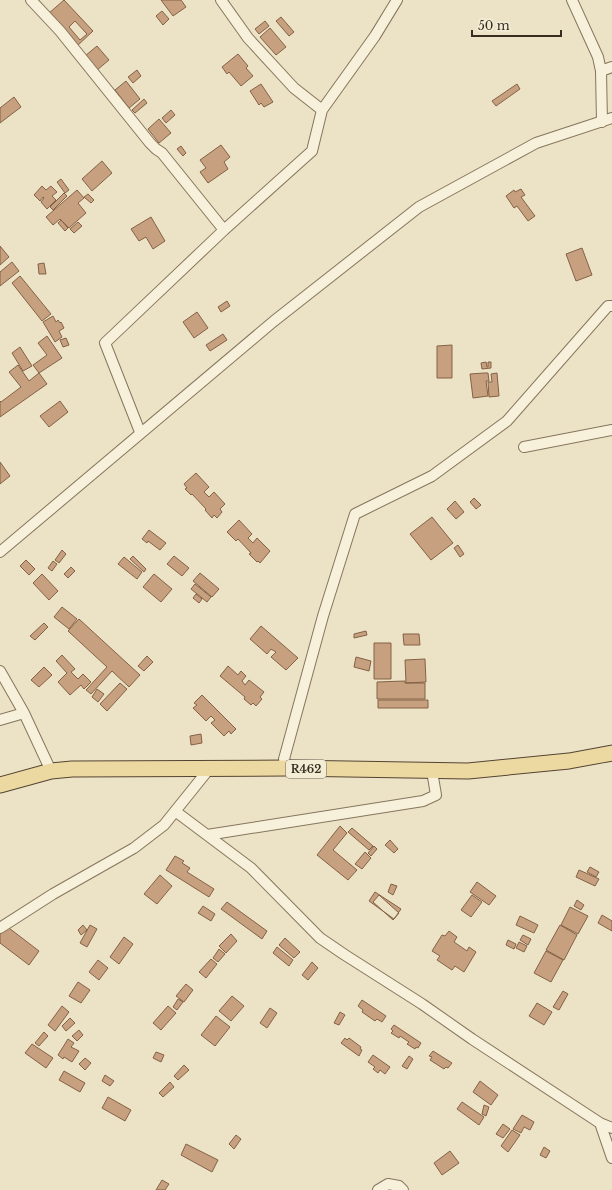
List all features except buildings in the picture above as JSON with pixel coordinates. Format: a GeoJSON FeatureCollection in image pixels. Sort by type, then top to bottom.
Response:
{"type":"FeatureCollection","features":[{"type":"Feature","properties":{"kind":"main road","name":"R462"},"geometry":{"type":"LineString","coordinates":[[0,785],[51,771],[72,769],[288,768],[468,771],[569,761],[612,753]]}},
{"type":"Feature","properties":{"kind":"street"},"geometry":{"type":"LineString","coordinates":[[31,0],[60,31],[150,143],[162,153],[224,230]]}},
{"type":"Feature","properties":{"kind":"street"},"geometry":{"type":"LineString","coordinates":[[221,0],[248,38],[294,88],[322,110]]}},
{"type":"Feature","properties":{"kind":"street"},"geometry":{"type":"LineString","coordinates":[[140,432],[105,342],[224,230],[312,151],[322,110],[375,36],[397,0]]}},
{"type":"Feature","properties":{"kind":"street"},"geometry":{"type":"LineString","coordinates":[[572,0],[598,57],[602,71],[602,122]]}},
{"type":"Feature","properties":{"kind":"street"},"geometry":{"type":"LineString","coordinates":[[602,71],[612,67]]}},
{"type":"Feature","properties":{"kind":"street"},"geometry":{"type":"LineString","coordinates":[[0,552],[140,432],[274,321],[419,207],[536,144],[612,118]]}},
{"type":"Feature","properties":{"kind":"street"},"geometry":{"type":"LineString","coordinates":[[288,768],[284,759],[323,616],[355,514],[432,476],[507,421],[608,306],[612,306]]}},
{"type":"Feature","properties":{"kind":"street"},"geometry":{"type":"LineString","coordinates":[[524,447],[612,430]]}},
{"type":"Feature","properties":{"kind":"street"},"geometry":{"type":"LineString","coordinates":[[0,671],[24,713],[51,771]]}},
{"type":"Feature","properties":{"kind":"street"},"geometry":{"type":"LineString","coordinates":[[0,720],[24,713]]}},
{"type":"Feature","properties":{"kind":"street"},"geometry":{"type":"LineString","coordinates":[[0,928],[53,894],[134,848],[164,825],[210,769]]}},
{"type":"Feature","properties":{"kind":"street"},"geometry":{"type":"LineString","coordinates":[[207,835],[423,801],[436,795],[432,771]]}},
{"type":"Feature","properties":{"kind":"street"},"geometry":{"type":"LineString","coordinates":[[175,811],[251,868],[320,938],[600,1123],[612,1128]]}},
{"type":"Feature","properties":{"kind":"street"},"geometry":{"type":"LineString","coordinates":[[600,1123],[612,1158]]}},
{"type":"Feature","properties":{"kind":"street"},"geometry":{"type":"LineString","coordinates":[[378,1190],[388,1184],[399,1186],[403,1190]]}}]}
